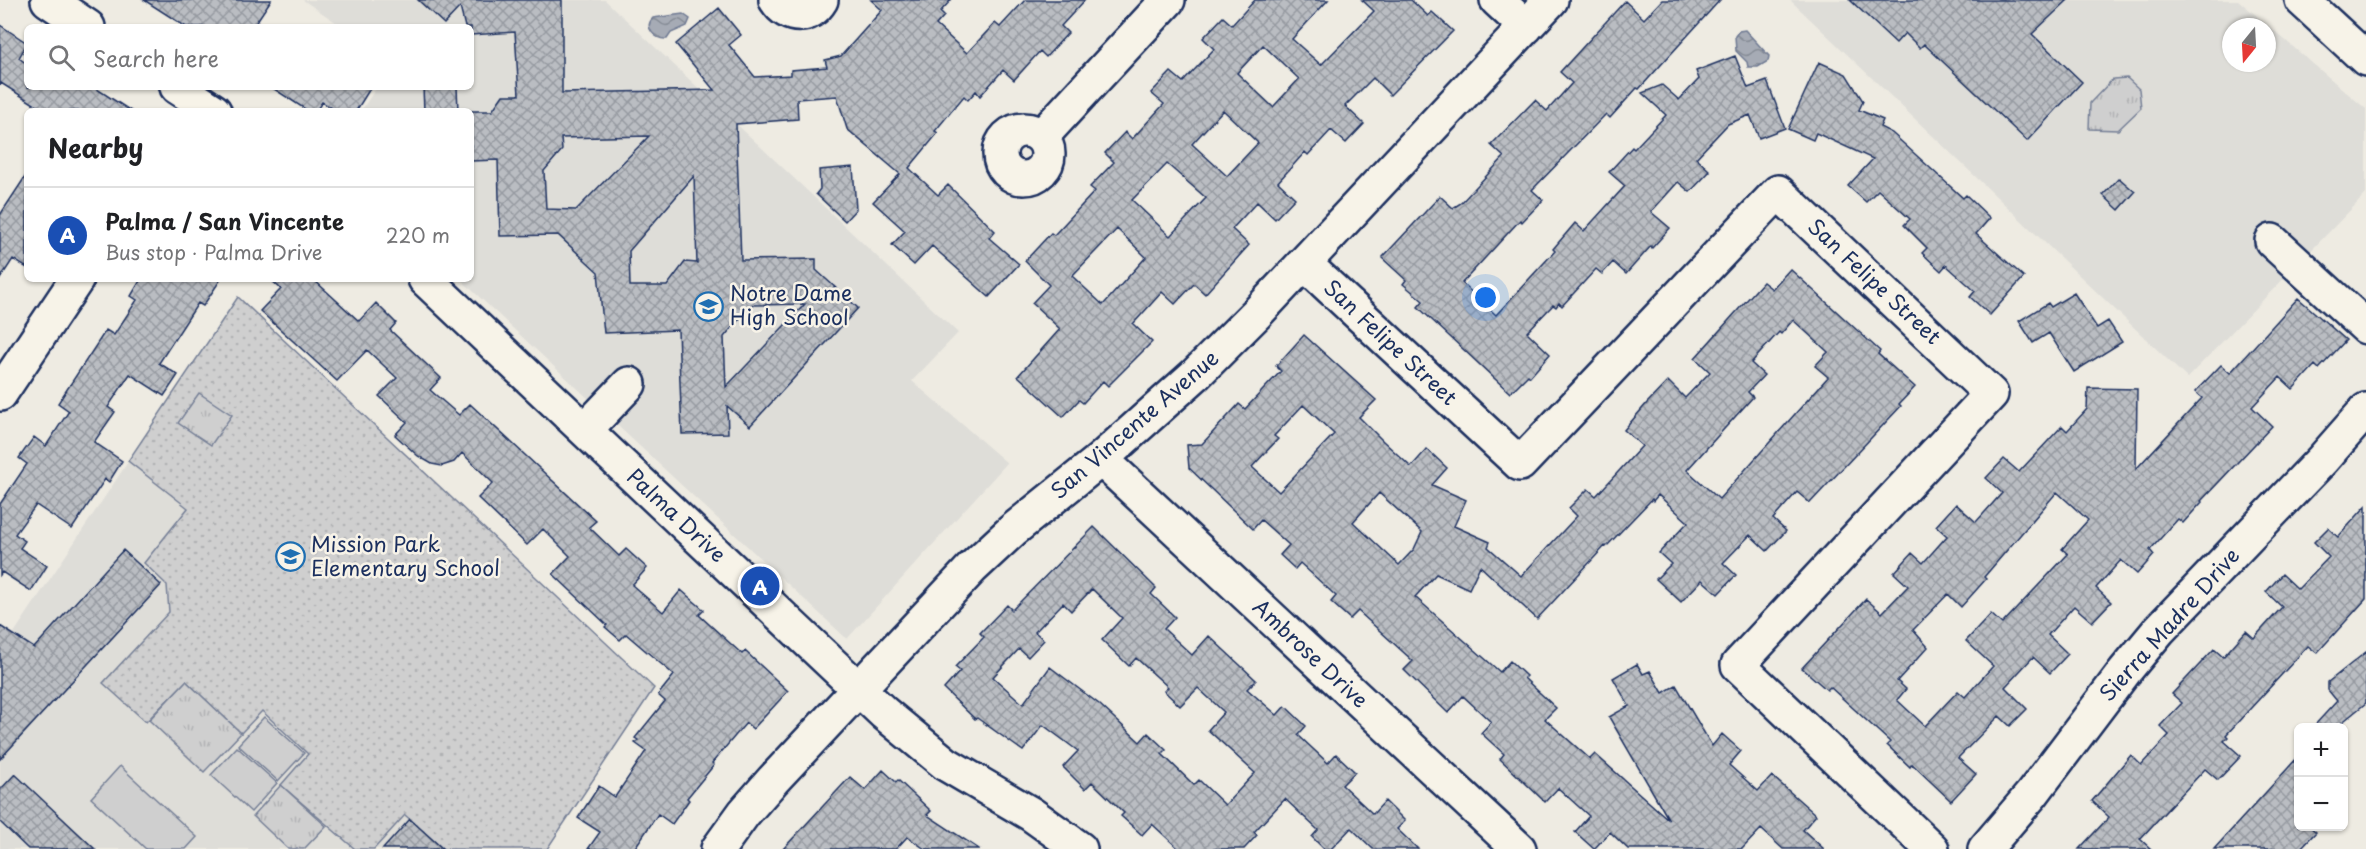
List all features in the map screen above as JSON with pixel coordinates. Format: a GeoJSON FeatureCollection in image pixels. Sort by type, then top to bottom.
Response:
{"type":"FeatureCollection","features":[{"type":"Feature","properties":{"kind":"street"},"geometry":{"type":"LineString","coordinates":[[48,0],[84,24]]}},
{"type":"Feature","properties":{"kind":"street"},"geometry":{"type":"LineString","coordinates":[[776,0],[781,7],[795,15],[811,12],[821,0]]}},
{"type":"Feature","properties":{"kind":"street"},"geometry":{"type":"LineString","coordinates":[[1041,137],[1168,0]]}},
{"type":"Feature","properties":{"kind":"street"},"geometry":{"type":"LineString","coordinates":[[1497,0],[1526,27]]}},
{"type":"Feature","properties":{"kind":"street","name":"San Vincente Avenue"},"geometry":{"type":"LineString","coordinates":[[718,849],[772,780],[860,689],[972,567],[1013,530],[1101,459],[1195,375],[1305,264],[1551,0]]}},
{"type":"Feature","properties":{"kind":"street"},"geometry":{"type":"LineString","coordinates":[[2302,0],[2366,59]]}},
{"type":"Feature","properties":{"kind":"street","name":"San Felipe Street"},"geometry":{"type":"LineString","coordinates":[[1305,264],[1520,464],[1778,192],[1991,394],[1738,665],[1932,849]]}},
{"type":"Feature","properties":{"kind":"street"},"geometry":{"type":"LineString","coordinates":[[2272,241],[2366,327]]}},
{"type":"Feature","properties":{"kind":"street"},"geometry":{"type":"LineString","coordinates":[[0,394],[75,282]]}},
{"type":"Feature","properties":{"kind":"street","name":"Palma Drive"},"geometry":{"type":"LineString","coordinates":[[428,282],[884,713],[939,758],[1031,814],[1070,846]]}},
{"type":"Feature","properties":{"kind":"street"},"geometry":{"type":"LineString","coordinates":[[585,430],[629,384]]}},
{"type":"Feature","properties":{"kind":"street","name":"Sierra Madre Drive"},"geometry":{"type":"LineString","coordinates":[[1985,849],[2038,786],[2105,696],[2159,630],[2322,460],[2366,410]]}},
{"type":"Feature","properties":{"kind":"street","name":"Ambrose Drive"},"geometry":{"type":"LineString","coordinates":[[1101,459],[1520,849]]}},
{"type":"Feature","properties":{"kind":"shaded area","name":"Notre Dame High School"},"geometry":{"type":"Polygon","coordinates":[[[303,0],[605,0],[958,333],[912,381],[1007,463],[847,639],[463,282],[474,282],[474,108],[363,108],[375,90],[474,90],[474,24],[339,24],[303,0]]]}},
{"type":"Feature","properties":{"kind":"shaded area"},"geometry":{"type":"Polygon","coordinates":[[[1790,0],[2238,0],[2259,18],[2222,18],[2222,72],[2276,72],[2276,32],[2366,109],[2366,194],[2187,378],[1790,0]]]}},
{"type":"Feature","properties":{"kind":"shaded area","name":"Mission Park Elementary School"},"geometry":{"type":"Polygon","coordinates":[[[238,297],[654,688],[547,849],[0,849],[0,654],[238,297]]]}},
{"type":"Feature","properties":{"kind":"green space"},"geometry":{"type":"Polygon","coordinates":[[[2127,78],[2139,89],[2141,108],[2118,130],[2089,129],[2090,103],[2113,79],[2127,78]]]}},
{"type":"Feature","properties":{"kind":"green space","name":"Mission Park Elementary School"},"geometry":{"type":"Polygon","coordinates":[[[238,297],[654,688],[547,849],[443,849],[405,815],[374,849],[355,849],[281,785],[308,754],[262,711],[241,733],[186,681],[146,722],[103,683],[169,612],[167,585],[144,563],[188,508],[128,461],[238,297]]]}},
{"type":"Feature","properties":{"kind":"green space"},"geometry":{"type":"Polygon","coordinates":[[[199,393],[232,415],[211,445],[178,423],[199,393]]]}},
{"type":"Feature","properties":{"kind":"green space"},"geometry":{"type":"Polygon","coordinates":[[[186,681],[241,733],[204,772],[149,720],[186,681]]]}},
{"type":"Feature","properties":{"kind":"green space"},"geometry":{"type":"Polygon","coordinates":[[[264,717],[304,753],[278,781],[238,745],[264,717]]]}},
{"type":"Feature","properties":{"kind":"green space"},"geometry":{"type":"Polygon","coordinates":[[[237,747],[277,783],[251,812],[211,775],[237,747]]]}},
{"type":"Feature","properties":{"kind":"green space"},"geometry":{"type":"Polygon","coordinates":[[[120,766],[197,837],[186,849],[146,849],[91,798],[120,766]]]}},
{"type":"Feature","properties":{"kind":"green space"},"geometry":{"type":"Polygon","coordinates":[[[281,785],[326,826],[304,849],[288,849],[253,816],[281,785]]]}},
{"type":"Feature","properties":{"kind":"water"},"geometry":{"type":"Polygon","coordinates":[[[683,14],[690,19],[687,26],[671,33],[667,39],[659,38],[652,33],[649,26],[653,18],[683,14]]]}},
{"type":"Feature","properties":{"kind":"water"},"geometry":{"type":"Polygon","coordinates":[[[1745,30],[1769,56],[1768,61],[1758,67],[1748,67],[1747,62],[1736,51],[1735,36],[1739,31],[1745,30]]]}},
{"type":"Feature","properties":{"kind":"building"},"geometry":{"type":"Polygon","coordinates":[[[144,0],[271,0],[255,24],[181,24],[144,0]]]}},
{"type":"Feature","properties":{"kind":"building"},"geometry":{"type":"Polygon","coordinates":[[[418,0],[562,0],[562,93],[714,90],[676,44],[719,8],[741,35],[729,45],[755,77],[791,75],[791,70],[827,67],[825,60],[841,56],[882,10],[871,0],[951,0],[940,12],[944,16],[936,25],[967,53],[995,23],[1000,27],[1025,0],[1085,0],[1061,26],[1068,33],[1046,57],[1040,51],[1014,80],[1003,70],[980,96],[976,91],[968,100],[964,96],[909,168],[938,195],[948,185],[995,231],[989,238],[1019,264],[989,297],[932,246],[914,265],[892,245],[905,231],[873,202],[900,174],[847,129],[837,96],[797,99],[798,119],[736,124],[741,260],[816,259],[816,270],[858,308],[750,426],[727,406],[728,433],[682,434],[678,330],[604,333],[598,272],[558,235],[500,236],[498,160],[474,161],[474,111],[492,111],[503,95],[519,95],[515,32],[474,35],[474,24],[464,24],[460,7],[444,24],[418,0]],[[649,136],[561,138],[562,150],[544,171],[546,209],[576,210],[649,136]],[[694,176],[629,251],[630,286],[667,286],[685,262],[697,263],[694,176]],[[805,304],[751,305],[724,337],[726,387],[805,304]]]}},
{"type":"Feature","properties":{"kind":"building"},"geometry":{"type":"Polygon","coordinates":[[[1255,0],[1328,0],[1292,39],[1321,65],[1374,11],[1362,0],[1411,0],[1428,16],[1432,12],[1453,31],[1390,95],[1373,78],[1345,106],[1364,124],[1346,143],[1331,130],[1308,155],[1305,152],[1278,182],[1295,198],[1275,219],[1257,202],[1232,229],[1249,245],[1205,294],[1194,284],[1175,304],[1162,292],[1133,324],[1152,342],[1108,386],[1103,381],[1083,403],[1079,400],[1063,417],[1018,376],[1060,329],[1032,303],[1049,285],[1025,261],[1051,233],[1054,235],[1095,191],[1090,187],[1114,162],[1105,153],[1125,132],[1132,139],[1164,104],[1151,93],[1171,72],[1183,82],[1214,49],[1203,38],[1223,17],[1232,25],[1255,0]],[[1263,45],[1237,73],[1273,107],[1299,79],[1263,45]],[[1223,110],[1192,144],[1227,176],[1258,143],[1223,110]],[[1167,164],[1132,200],[1170,236],[1206,198],[1167,164]],[[1117,229],[1072,276],[1103,305],[1146,257],[1117,229]]]}},
{"type":"Feature","properties":{"kind":"building"},"geometry":{"type":"Polygon","coordinates":[[[1662,0],[1720,0],[1639,89],[1637,88],[1610,118],[1606,114],[1532,190],[1543,200],[1522,222],[1520,220],[1462,283],[1496,315],[1555,251],[1553,249],[1575,223],[1584,231],[1625,186],[1609,172],[1666,115],[1642,93],[1662,85],[1679,100],[1699,79],[1696,71],[1735,56],[1748,88],[1767,81],[1785,128],[1759,138],[1750,115],[1728,124],[1696,158],[1710,171],[1690,192],[1678,182],[1651,212],[1670,228],[1652,248],[1651,246],[1626,274],[1613,262],[1602,274],[1596,269],[1562,306],[1559,303],[1556,307],[1553,305],[1527,332],[1550,354],[1530,377],[1528,375],[1510,393],[1418,307],[1423,301],[1403,284],[1406,280],[1382,258],[1440,196],[1453,208],[1461,203],[1504,157],[1491,145],[1535,100],[1547,111],[1572,83],[1560,72],[1625,1],[1644,19],[1662,0]]]}},
{"type":"Feature","properties":{"kind":"building"},"geometry":{"type":"Polygon","coordinates":[[[1850,0],[2068,0],[2032,34],[2082,82],[2027,141],[1924,44],[1920,48],[1905,33],[1896,43],[1850,0]]]}},
{"type":"Feature","properties":{"kind":"building"},"geometry":{"type":"Polygon","coordinates":[[[0,25],[24,41],[24,49],[19,58],[24,62],[24,90],[99,90],[126,108],[40,108],[0,84],[0,25]]]}},
{"type":"Feature","properties":{"kind":"building"},"geometry":{"type":"Polygon","coordinates":[[[1819,62],[1846,74],[1863,101],[1859,110],[1883,120],[1880,127],[1892,133],[1963,198],[1966,195],[1990,218],[1976,234],[2024,277],[1990,315],[1970,297],[1975,291],[1946,265],[1941,271],[1922,253],[1927,248],[1904,225],[1910,219],[1878,190],[1866,202],[1848,186],[1873,159],[1816,133],[1813,140],[1788,129],[1819,62]]]}},
{"type":"Feature","properties":{"kind":"building"},"geometry":{"type":"Polygon","coordinates":[[[276,90],[369,90],[358,108],[332,108],[322,102],[318,108],[303,108],[276,90]]]}},
{"type":"Feature","properties":{"kind":"building"},"geometry":{"type":"Polygon","coordinates":[[[423,90],[457,90],[458,108],[424,108],[423,90]]]}},
{"type":"Feature","properties":{"kind":"building"},"geometry":{"type":"Polygon","coordinates":[[[853,167],[856,209],[845,221],[816,194],[820,189],[819,170],[853,167]]]}},
{"type":"Feature","properties":{"kind":"building"},"geometry":{"type":"Polygon","coordinates":[[[2119,178],[2135,192],[2119,210],[2103,195],[2119,178]]]}},
{"type":"Feature","properties":{"kind":"building"},"geometry":{"type":"Polygon","coordinates":[[[24,179],[24,266],[13,259],[0,279],[0,215],[24,179]]]}},
{"type":"Feature","properties":{"kind":"building"},"geometry":{"type":"Polygon","coordinates":[[[1790,269],[1880,351],[1878,354],[1915,387],[1899,404],[1901,406],[1810,503],[1797,492],[1773,519],[1786,531],[1767,551],[1750,535],[1723,563],[1736,575],[1718,594],[1702,580],[1681,602],[1656,579],[1671,564],[1659,553],[1688,522],[1658,495],[1605,546],[1537,619],[1480,566],[1469,589],[1436,574],[1415,597],[1500,672],[1510,661],[1526,676],[1524,678],[1556,708],[1545,719],[1590,759],[1595,754],[1669,820],[1609,717],[1629,706],[1613,678],[1637,664],[1643,674],[1650,671],[1663,693],[1676,685],[1712,746],[1722,734],[1741,751],[1729,765],[1758,791],[1772,776],[1816,815],[1803,830],[1824,849],[1783,849],[1761,829],[1742,849],[1628,849],[1610,832],[1594,849],[1575,832],[1589,816],[1558,788],[1545,802],[1500,759],[1504,754],[1481,733],[1491,722],[1463,696],[1448,713],[1404,670],[1413,661],[1358,611],[1350,619],[1331,602],[1336,596],[1300,563],[1295,569],[1280,555],[1289,545],[1261,520],[1253,529],[1189,468],[1187,445],[1202,444],[1239,404],[1245,409],[1281,371],[1276,366],[1304,335],[1376,400],[1359,417],[1383,441],[1411,467],[1427,449],[1447,468],[1432,485],[1466,500],[1454,526],[1490,542],[1488,547],[1521,576],[1577,516],[1569,508],[1588,489],[1596,496],[1642,446],[1624,430],[1647,403],[1668,381],[1685,398],[1710,372],[1695,358],[1763,282],[1772,289],[1790,269]],[[1793,320],[1751,363],[1764,375],[1748,392],[1753,397],[1687,470],[1719,499],[1828,377],[1815,366],[1828,352],[1793,320]],[[1303,405],[1274,436],[1278,439],[1252,467],[1279,492],[1334,434],[1303,405]],[[1379,493],[1353,522],[1399,565],[1414,549],[1422,532],[1379,493]]]}},
{"type":"Feature","properties":{"kind":"building"},"geometry":{"type":"Polygon","coordinates":[[[139,282],[219,282],[203,306],[198,303],[159,363],[178,375],[164,396],[130,374],[108,407],[115,412],[94,442],[122,461],[109,482],[105,479],[72,529],[36,505],[15,534],[25,541],[20,548],[47,566],[31,591],[2,572],[0,575],[0,504],[27,464],[19,458],[34,437],[46,446],[69,411],[58,403],[106,330],[114,335],[137,300],[131,296],[139,282]]]}},
{"type":"Feature","properties":{"kind":"building"},"geometry":{"type":"Polygon","coordinates":[[[273,282],[316,282],[359,321],[376,303],[396,323],[390,330],[441,378],[430,390],[459,415],[470,404],[596,521],[589,527],[619,556],[626,549],[647,568],[632,585],[663,612],[681,590],[704,610],[699,615],[742,654],[745,651],[788,691],[753,729],[746,723],[712,763],[714,765],[687,798],[689,800],[672,824],[658,814],[634,849],[588,849],[600,832],[578,818],[599,786],[615,797],[646,751],[635,743],[638,740],[635,738],[665,701],[658,695],[674,675],[626,634],[620,640],[553,574],[570,556],[543,529],[527,545],[478,498],[493,483],[462,453],[454,462],[442,466],[432,464],[418,456],[395,435],[407,422],[379,396],[397,378],[367,350],[337,381],[260,311],[281,289],[273,282]]]}},
{"type":"Feature","properties":{"kind":"building"},"geometry":{"type":"Polygon","coordinates":[[[2074,293],[2097,328],[2108,321],[2122,342],[2074,372],[2049,333],[2033,343],[2019,321],[2048,303],[2051,307],[2074,293]]]}},
{"type":"Feature","properties":{"kind":"building"},"geometry":{"type":"Polygon","coordinates":[[[2298,298],[2346,340],[2319,369],[2315,365],[2293,389],[2280,377],[2252,407],[2272,426],[2183,523],[2178,519],[2150,550],[2154,555],[2137,574],[2121,560],[2096,588],[2111,602],[2092,622],[2074,606],[2048,635],[2068,654],[2050,673],[2033,657],[2005,687],[2027,709],[2010,726],[1999,716],[1958,758],[1976,774],[1951,801],[1912,764],[1910,767],[1887,745],[1890,742],[1830,687],[1827,690],[1802,668],[1866,599],[1882,613],[1908,586],[1894,573],[1912,553],[1923,563],[1947,536],[1936,526],[1956,504],[1976,522],[2002,493],[1986,478],[2004,459],[2019,472],[2062,426],[2067,431],[2087,409],[2088,388],[2137,389],[2136,469],[2202,398],[2195,392],[2221,365],[2230,373],[2298,298]],[[2057,492],[1961,607],[1948,594],[1913,630],[1928,647],[1897,681],[1906,689],[1897,700],[1925,726],[1958,691],[1965,697],[1993,666],[1966,641],[1991,614],[2002,624],[2068,554],[2062,549],[2088,520],[2057,492]]]}},
{"type":"Feature","properties":{"kind":"building"},"geometry":{"type":"Polygon","coordinates":[[[2366,506],[2366,599],[2317,653],[2308,646],[2226,735],[2228,737],[2224,741],[2241,756],[2218,780],[2205,769],[2140,839],[2151,849],[2079,849],[2109,817],[2092,801],[2131,755],[2141,765],[2169,735],[2160,726],[2182,703],[2172,694],[2214,649],[2223,657],[2246,631],[2254,638],[2282,607],[2266,592],[2282,574],[2298,589],[2329,557],[2314,542],[2328,528],[2338,537],[2366,506]]]}},
{"type":"Feature","properties":{"kind":"building"},"geometry":{"type":"Polygon","coordinates":[[[1094,527],[1156,588],[1151,594],[1175,617],[1164,629],[1192,655],[1209,636],[1256,680],[1247,689],[1277,715],[1285,706],[1306,726],[1298,735],[1328,763],[1336,754],[1355,772],[1342,785],[1373,814],[1385,801],[1405,821],[1397,829],[1418,849],[1373,849],[1351,828],[1331,849],[1324,849],[1312,837],[1318,830],[1285,799],[1254,832],[1257,835],[1244,849],[1179,849],[1152,824],[1142,835],[1121,816],[1124,813],[1092,782],[1085,789],[1063,767],[1078,751],[1043,725],[1023,751],[977,718],[975,719],[944,689],[960,671],[955,667],[984,637],[980,633],[1007,605],[1012,610],[1094,527]],[[1092,589],[1071,611],[1063,603],[1035,632],[1044,640],[1028,657],[1019,649],[993,677],[1023,704],[1050,667],[1099,704],[1140,742],[1148,733],[1166,750],[1162,754],[1194,785],[1199,780],[1225,805],[1255,773],[1208,730],[1224,712],[1198,688],[1180,706],[1164,691],[1168,687],[1136,658],[1129,666],[1102,640],[1122,618],[1092,589]]]}},
{"type":"Feature","properties":{"kind":"building"},"geometry":{"type":"Polygon","coordinates":[[[123,550],[161,585],[0,759],[0,626],[34,648],[123,550]]]}},
{"type":"Feature","properties":{"kind":"building"},"geometry":{"type":"Polygon","coordinates":[[[2366,652],[2366,703],[2341,723],[2317,723],[2337,701],[2328,690],[2328,682],[2366,652]]]}},
{"type":"Feature","properties":{"kind":"building"},"geometry":{"type":"Polygon","coordinates":[[[2294,761],[2294,831],[2316,832],[2300,849],[2214,849],[2294,761]]]}},
{"type":"Feature","properties":{"kind":"building"},"geometry":{"type":"Polygon","coordinates":[[[883,770],[896,782],[898,780],[931,811],[927,815],[979,849],[925,849],[907,837],[896,849],[783,849],[850,777],[865,790],[883,770]]]}},
{"type":"Feature","properties":{"kind":"building"},"geometry":{"type":"Polygon","coordinates":[[[15,774],[95,849],[28,849],[0,822],[0,790],[15,774]]]}},
{"type":"Feature","properties":{"kind":"building"},"geometry":{"type":"Polygon","coordinates":[[[410,819],[443,849],[383,849],[410,819]]]}},
{"type":"Feature","properties":{"kind":"place","name":"Notre Dame High School"},"geometry":{"type":"Point","coordinates":[709,306]}},
{"type":"Feature","properties":{"kind":"place","name":"Mission Park Elementary School"},"geometry":{"type":"Point","coordinates":[290,557]}},
{"type":"Feature","properties":{"kind":"place","name":"Palma / San Vincente"},"geometry":{"type":"Point","coordinates":[760,586]}}]}
